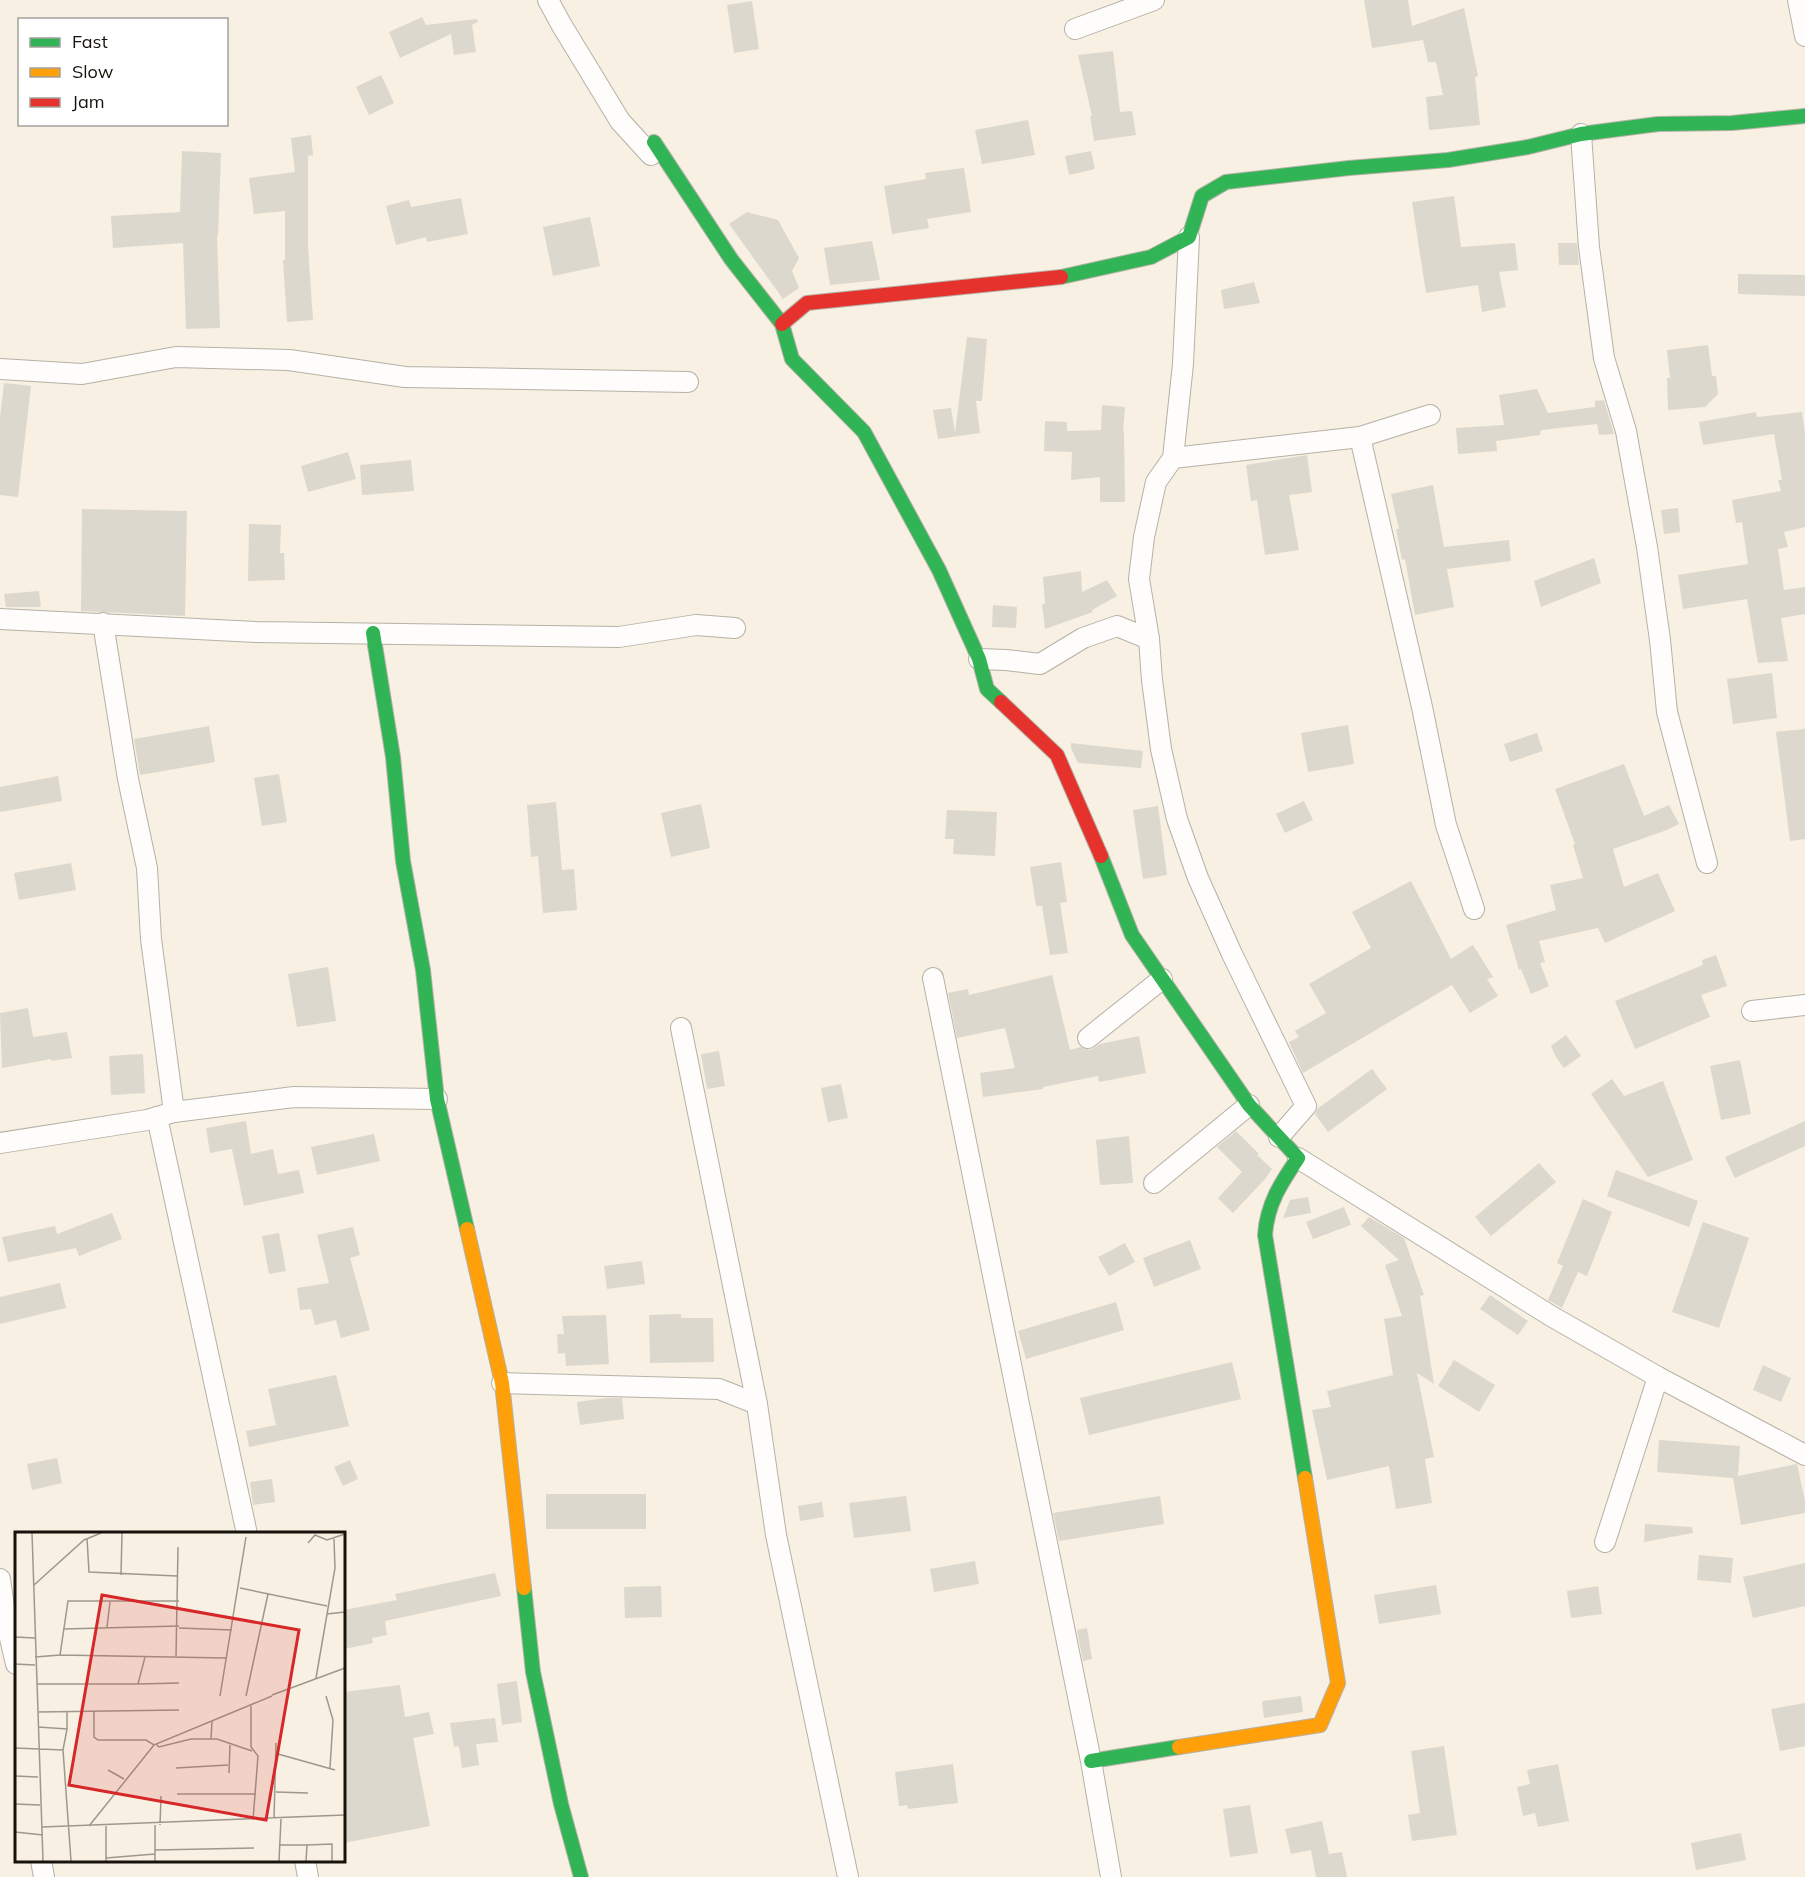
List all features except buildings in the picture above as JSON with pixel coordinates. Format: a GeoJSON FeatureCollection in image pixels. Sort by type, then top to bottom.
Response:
{"type":"FeatureCollection","features":[{"type":"Feature","properties":{"kind":"street"},"geometry":{"type":"LineString","coordinates":[[548,0],[620,121],[652,148],[731,259],[782,324],[792,359],[864,432],[939,570],[979,659],[987,688],[1057,755],[1111,879],[1132,935],[1250,1105],[1298,1158],[1551,1316],[1658,1377],[1805,1455]]}},
{"type":"Feature","properties":{"kind":"street"},"geometry":{"type":"LineString","coordinates":[[1075,29],[1154,0]]}},
{"type":"Feature","properties":{"kind":"street"},"geometry":{"type":"LineString","coordinates":[[1798,0],[1805,36]]}},
{"type":"Feature","properties":{"kind":"street"},"geometry":{"type":"LineString","coordinates":[[1279,1137],[1306,1106],[1232,954],[1198,878],[1177,819],[1161,748],[1149,639],[1139,579],[1144,537],[1156,482],[1173,458],[1183,364],[1189,237],[1202,196],[1226,182],[1349,168],[1448,160],[1528,147],[1581,134],[1658,124],[1732,123],[1805,116]]}},
{"type":"Feature","properties":{"kind":"street"},"geometry":{"type":"LineString","coordinates":[[1581,134],[1589,247],[1604,358],[1628,443],[1647,547],[1659,629],[1667,712],[1707,862]]}},
{"type":"Feature","properties":{"kind":"street"},"geometry":{"type":"LineString","coordinates":[[782,324],[807,303],[1052,279],[1151,257],[1189,237]]}},
{"type":"Feature","properties":{"kind":"street"},"geometry":{"type":"LineString","coordinates":[[0,369],[82,374],[176,357],[289,360],[405,377],[520,377],[688,382]]}},
{"type":"Feature","properties":{"kind":"street"},"geometry":{"type":"LineString","coordinates":[[1173,458],[1360,437],[1430,415]]}},
{"type":"Feature","properties":{"kind":"street"},"geometry":{"type":"LineString","coordinates":[[1360,437],[1422,707],[1446,825],[1474,909]]}},
{"type":"Feature","properties":{"kind":"street"},"geometry":{"type":"LineString","coordinates":[[0,619],[256,632],[619,636],[696,625],[735,628]]}},
{"type":"Feature","properties":{"kind":"street"},"geometry":{"type":"LineString","coordinates":[[103,623],[128,779],[147,868],[166,1114],[247,1532]]}},
{"type":"Feature","properties":{"kind":"street"},"geometry":{"type":"LineString","coordinates":[[979,659],[1040,664],[1083,638],[1117,626],[1149,639]]}},
{"type":"Feature","properties":{"kind":"street"},"geometry":{"type":"LineString","coordinates":[[373,633],[393,757],[403,861],[423,970],[436,1099],[502,1383],[533,1672],[561,1804],[581,1877]]}},
{"type":"Feature","properties":{"kind":"street"},"geometry":{"type":"LineString","coordinates":[[933,978],[1091,1761],[1111,1877]]}},
{"type":"Feature","properties":{"kind":"street"},"geometry":{"type":"LineString","coordinates":[[1088,1038],[1162,979]]}},
{"type":"Feature","properties":{"kind":"street"},"geometry":{"type":"LineString","coordinates":[[1752,1011],[1805,1005]]}},
{"type":"Feature","properties":{"kind":"street"},"geometry":{"type":"LineString","coordinates":[[681,1028],[757,1404],[776,1535],[848,1877]]}},
{"type":"Feature","properties":{"kind":"street"},"geometry":{"type":"LineString","coordinates":[[0,1143],[147,1120],[166,1114],[294,1097],[436,1099]]}},
{"type":"Feature","properties":{"kind":"street"},"geometry":{"type":"LineString","coordinates":[[1154,1183],[1250,1105]]}},
{"type":"Feature","properties":{"kind":"street"},"geometry":{"type":"LineString","coordinates":[[1091,1761],[1320,1725],[1338,1683],[1265,1235],[1265,1217],[1274,1195],[1298,1158]]}},
{"type":"Feature","properties":{"kind":"street"},"geometry":{"type":"LineString","coordinates":[[1605,1542],[1658,1377]]}},
{"type":"Feature","properties":{"kind":"street"},"geometry":{"type":"LineString","coordinates":[[502,1383],[719,1389],[757,1404]]}},
{"type":"Feature","properties":{"kind":"street"},"geometry":{"type":"LineString","coordinates":[[0,1579],[15,1660]]}},
{"type":"Feature","properties":{"kind":"street"},"geometry":{"type":"LineString","coordinates":[[41,1862],[44,1877]]}},
{"type":"Feature","properties":{"kind":"street"},"geometry":{"type":"LineString","coordinates":[[304,1862],[308,1877]]}},
{"type":"Feature","properties":{"kind":"traffic: fast"},"geometry":{"type":"LineString","coordinates":[[1061,277],[1151,257],[1189,237],[1202,196],[1226,182],[1349,168],[1448,160],[1528,147],[1581,134],[1658,124],[1732,123],[1805,116]]}},
{"type":"Feature","properties":{"kind":"traffic: fast"},"geometry":{"type":"LineString","coordinates":[[654,142],[731,259],[782,324],[792,359],[864,432],[939,570],[979,659],[987,689],[1001,702]]}},
{"type":"Feature","properties":{"kind":"traffic: fast"},"geometry":{"type":"LineString","coordinates":[[373,633],[393,757],[403,861],[423,970],[437,1099],[467,1229]]}},
{"type":"Feature","properties":{"kind":"traffic: fast"},"geometry":{"type":"LineString","coordinates":[[1101,856],[1132,935],[1249,1105],[1298,1158],[1272,1204],[1265,1235],[1305,1478]]}},
{"type":"Feature","properties":{"kind":"traffic: fast"},"geometry":{"type":"LineString","coordinates":[[524,1588],[533,1672],[561,1804],[581,1877]]}},
{"type":"Feature","properties":{"kind":"traffic: fast"},"geometry":{"type":"LineString","coordinates":[[1091,1761],[1179,1747]]}},
{"type":"Feature","properties":{"kind":"traffic: slow"},"geometry":{"type":"LineString","coordinates":[[467,1229],[502,1383],[524,1588]]}},
{"type":"Feature","properties":{"kind":"traffic: slow"},"geometry":{"type":"LineString","coordinates":[[1179,1747],[1320,1725],[1338,1683],[1305,1478]]}},
{"type":"Feature","properties":{"kind":"traffic: jam"},"geometry":{"type":"LineString","coordinates":[[782,324],[807,303],[1061,277]]}},
{"type":"Feature","properties":{"kind":"traffic: jam"},"geometry":{"type":"LineString","coordinates":[[1001,702],[1057,755],[1101,856]]}}]}
